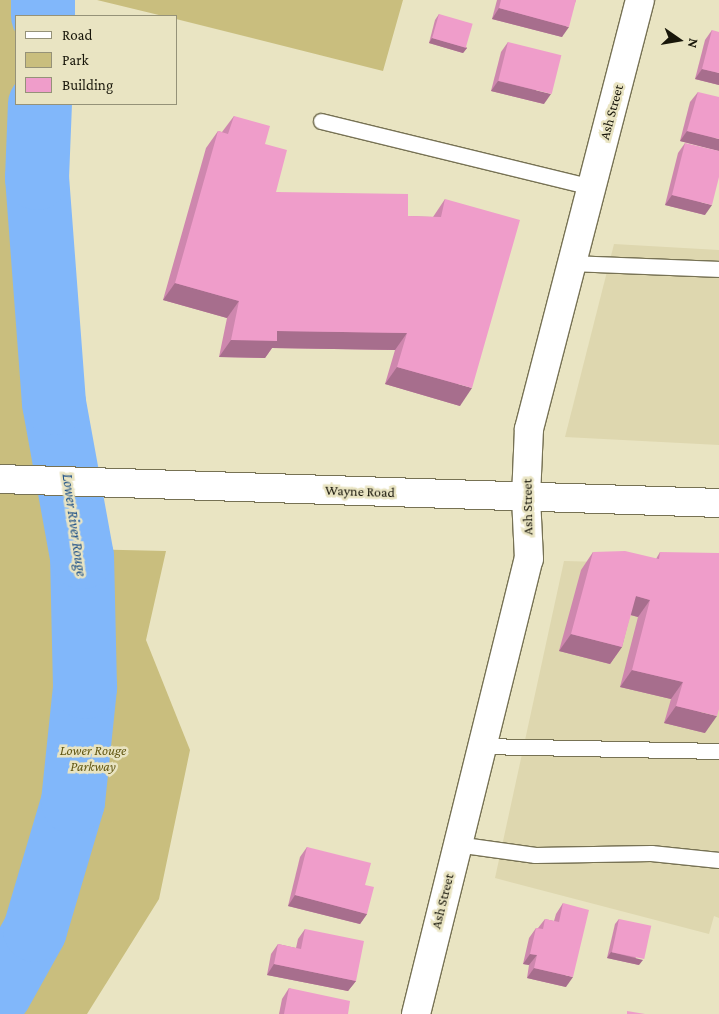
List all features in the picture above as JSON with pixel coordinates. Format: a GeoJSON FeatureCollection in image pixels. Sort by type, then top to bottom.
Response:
{"type":"FeatureCollection","features":[{"type":"Feature","properties":{"kind":"street","name":"Ash Street"},"geometry":{"type":"LineString","coordinates":[[416,1014],[456,844],[529,559],[526,497],[529,429],[640,0]]}},
{"type":"Feature","properties":{"kind":"street","name":"Wayne Road"},"geometry":{"type":"LineString","coordinates":[[0,479],[161,482],[719,503]]}},
{"type":"Feature","properties":{"kind":"lane"},"geometry":{"type":"LineString","coordinates":[[321,121],[591,187]]}},
{"type":"Feature","properties":{"kind":"lane"},"geometry":{"type":"LineString","coordinates":[[571,262],[719,270]]}},
{"type":"Feature","properties":{"kind":"lane"},"geometry":{"type":"LineString","coordinates":[[481,746],[719,751]]}},
{"type":"Feature","properties":{"kind":"lane"},"geometry":{"type":"LineString","coordinates":[[456,844],[535,855],[651,852],[719,860]]}},
{"type":"Feature","properties":{"kind":"shaded area"},"geometry":{"type":"Polygon","coordinates":[[[614,244],[719,250],[719,445],[565,437],[614,244]]]}},
{"type":"Feature","properties":{"kind":"shaded area"},"geometry":{"type":"Polygon","coordinates":[[[564,561],[719,565],[719,918],[714,916],[709,934],[495,878],[564,561]]]}},
{"type":"Feature","properties":{"kind":"green space","name":"Lower Rouge Parkway"},"geometry":{"type":"Polygon","coordinates":[[[0,0],[43,0],[43,15],[15,15],[15,105],[40,105],[37,178],[54,403],[80,549],[166,551],[146,640],[190,750],[159,899],[87,1014],[0,1014],[0,0]]]}},
{"type":"Feature","properties":{"kind":"green space"},"geometry":{"type":"Polygon","coordinates":[[[97,0],[403,0],[383,71],[178,20],[178,15],[159,15],[97,0]]]}},
{"type":"Feature","properties":{"kind":"building"},"geometry":{"type":"Polygon","coordinates":[[[501,0],[576,0],[569,27],[499,8],[501,0]]]}},
{"type":"Feature","properties":{"kind":"building"},"geometry":{"type":"Polygon","coordinates":[[[439,14],[473,24],[466,48],[432,38],[439,14]]]}},
{"type":"Feature","properties":{"kind":"building"},"geometry":{"type":"Polygon","coordinates":[[[712,30],[719,32],[719,73],[702,69],[712,30]]]}},
{"type":"Feature","properties":{"kind":"building"},"geometry":{"type":"Polygon","coordinates":[[[508,42],[561,55],[552,94],[498,81],[508,42]]]}},
{"type":"Feature","properties":{"kind":"building"},"geometry":{"type":"Polygon","coordinates":[[[698,92],[719,97],[719,139],[687,131],[698,92]]]}},
{"type":"Feature","properties":{"kind":"building"},"geometry":{"type":"Polygon","coordinates":[[[234,116],[270,126],[265,144],[287,150],[276,192],[408,194],[408,216],[441,217],[445,199],[520,220],[472,388],[397,367],[407,333],[277,331],[277,341],[231,340],[239,301],[175,283],[218,131],[228,134],[234,116]]]}},
{"type":"Feature","properties":{"kind":"building"},"geometry":{"type":"Polygon","coordinates":[[[685,143],[719,151],[719,177],[712,205],[672,195],[685,143]]]}},
{"type":"Feature","properties":{"kind":"building"},"geometry":{"type":"Polygon","coordinates":[[[625,551],[659,559],[660,552],[719,553],[719,709],[717,716],[676,706],[683,682],[632,670],[650,600],[636,596],[622,647],[571,634],[593,552],[625,551]]]}},
{"type":"Feature","properties":{"kind":"building"},"geometry":{"type":"Polygon","coordinates":[[[307,847],[371,863],[365,885],[374,887],[367,914],[295,895],[307,847]]]}},
{"type":"Feature","properties":{"kind":"building"},"geometry":{"type":"Polygon","coordinates":[[[563,903],[589,910],[573,977],[534,968],[537,955],[530,954],[536,928],[543,929],[545,919],[559,922],[563,903]]]}},
{"type":"Feature","properties":{"kind":"building"},"geometry":{"type":"Polygon","coordinates":[[[619,919],[651,926],[644,959],[612,952],[619,919]]]}},
{"type":"Feature","properties":{"kind":"building"},"geometry":{"type":"Polygon","coordinates":[[[305,929],[364,941],[356,981],[274,964],[278,944],[301,949],[305,929]]]}},
{"type":"Feature","properties":{"kind":"building"},"geometry":{"type":"Polygon","coordinates":[[[289,988],[350,1001],[348,1014],[284,1014],[289,988]]]}},
{"type":"Feature","properties":{"kind":"building"},"geometry":{"type":"Polygon","coordinates":[[[627,1011],[645,1014],[627,1014],[627,1011]]]}},
{"type":"Feature","properties":{"kind":"waterway","name":"Lower River Rouge"},"geometry":{"type":"LineString","coordinates":[[43,0],[43,15]]}},
{"type":"Feature","properties":{"kind":"waterway","name":"Lower River Rouge"},"geometry":{"type":"LineString","coordinates":[[0,993],[35,930],[73,802],[85,687],[82,557],[54,403],[37,178],[40,105]]}}]}
